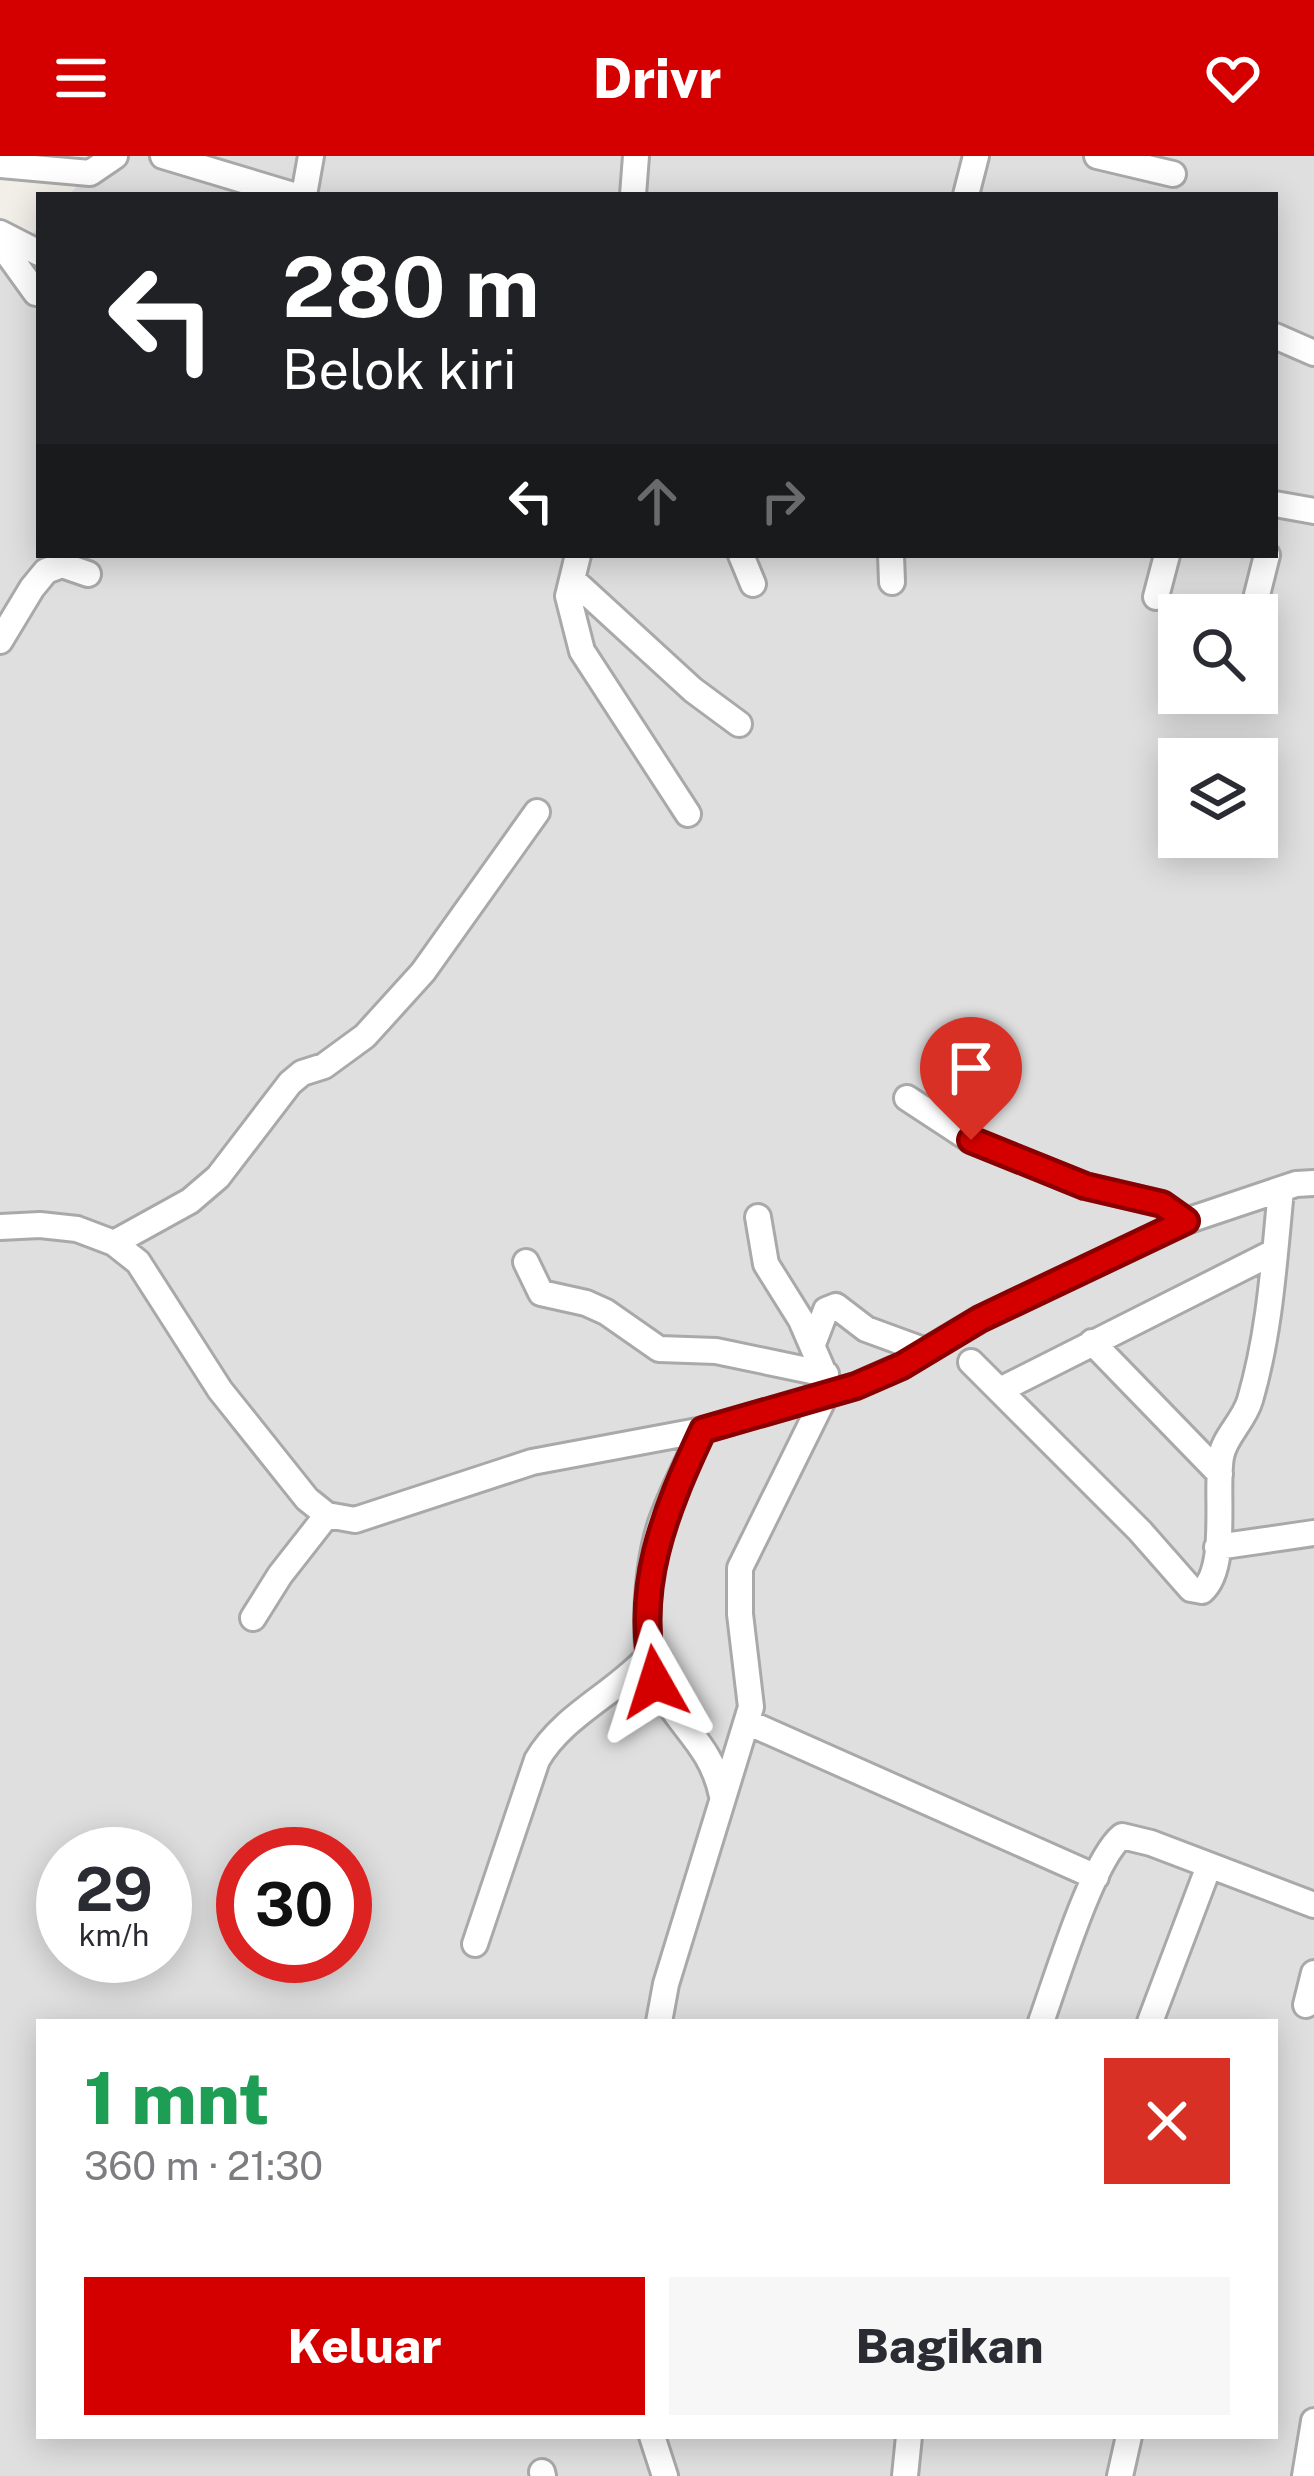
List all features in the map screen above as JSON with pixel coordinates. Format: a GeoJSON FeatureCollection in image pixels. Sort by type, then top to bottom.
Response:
{"type":"FeatureCollection","features":[{"type":"Feature","properties":{"kind":"street"},"geometry":{"type":"LineString","coordinates":[[0,165],[90,173],[115,156]]}},
{"type":"Feature","properties":{"kind":"street"},"geometry":{"type":"LineString","coordinates":[[163,156],[283,192]]}},
{"type":"Feature","properties":{"kind":"street"},"geometry":{"type":"LineString","coordinates":[[305,192],[311,156]]}},
{"type":"Feature","properties":{"kind":"street"},"geometry":{"type":"LineString","coordinates":[[633,192],[636,156]]}},
{"type":"Feature","properties":{"kind":"street"},"geometry":{"type":"LineString","coordinates":[[967,192],[976,156]]}},
{"type":"Feature","properties":{"kind":"street"},"geometry":{"type":"LineString","coordinates":[[1097,156],[1173,175]]}},
{"type":"Feature","properties":{"kind":"street"},"geometry":{"type":"LineString","coordinates":[[0,232],[36,251]]}},
{"type":"Feature","properties":{"kind":"street"},"geometry":{"type":"LineString","coordinates":[[0,243],[36,293]]}},
{"type":"Feature","properties":{"kind":"street"},"geometry":{"type":"LineString","coordinates":[[1278,337],[1314,353]]}},
{"type":"Feature","properties":{"kind":"street"},"geometry":{"type":"LineString","coordinates":[[1278,510],[1314,511]]}},
{"type":"Feature","properties":{"kind":"street"},"geometry":{"type":"LineString","coordinates":[[742,558],[753,584]]}},
{"type":"Feature","properties":{"kind":"street"},"geometry":{"type":"LineString","coordinates":[[891,558],[892,582]]}},
{"type":"Feature","properties":{"kind":"street"},"geometry":{"type":"LineString","coordinates":[[1156,597],[1166,558]]}},
{"type":"Feature","properties":{"kind":"street"},"geometry":{"type":"LineString","coordinates":[[1257,594],[1266,558]]}},
{"type":"Feature","properties":{"kind":"street"},"geometry":{"type":"LineString","coordinates":[[0,641],[46,572],[62,565],[88,574]]}},
{"type":"Feature","properties":{"kind":"street"},"geometry":{"type":"LineString","coordinates":[[576,567],[693,690],[739,724]]}},
{"type":"Feature","properties":{"kind":"street"},"geometry":{"type":"LineString","coordinates":[[576,567],[568,596],[582,651],[688,814]]}},
{"type":"Feature","properties":{"kind":"street"},"geometry":{"type":"LineString","coordinates":[[114,1243],[190,1201],[218,1177],[290,1083],[324,1066],[365,1036],[423,972],[537,812]]}},
{"type":"Feature","properties":{"kind":"street"},"geometry":{"type":"LineString","coordinates":[[907,1099],[971,1140],[1085,1186],[1162,1204],[1186,1221]]}},
{"type":"Feature","properties":{"kind":"street"},"geometry":{"type":"LineString","coordinates":[[0,1227],[58,1226],[114,1243],[152,1278],[184,1337],[307,1499],[327,1515],[355,1520],[532,1462],[703,1430],[827,1387],[856,1386],[980,1319],[1186,1221],[1314,1183]]}},
{"type":"Feature","properties":{"kind":"street"},"geometry":{"type":"LineString","coordinates":[[971,1362],[1196,1592],[1209,1586],[1217,1546],[1221,1454],[1244,1420],[1265,1340],[1281,1190]]}},
{"type":"Feature","properties":{"kind":"street"},"geometry":{"type":"LineString","coordinates":[[660,2019],[666,1984],[751,1707],[740,1614],[740,1568],[827,1387],[813,1344],[766,1264],[758,1217]]}},
{"type":"Feature","properties":{"kind":"street"},"geometry":{"type":"LineString","coordinates":[[1000,1390],[1274,1252]]}},
{"type":"Feature","properties":{"kind":"street"},"geometry":{"type":"LineString","coordinates":[[526,1262],[542,1293],[606,1312],[659,1349],[716,1351],[827,1387]]}},
{"type":"Feature","properties":{"kind":"street"},"geometry":{"type":"LineString","coordinates":[[813,1344],[826,1310],[836,1306],[866,1329],[926,1351]]}},
{"type":"Feature","properties":{"kind":"street"},"geometry":{"type":"LineString","coordinates":[[1092,1342],[1220,1474]]}},
{"type":"Feature","properties":{"kind":"street"},"geometry":{"type":"LineString","coordinates":[[703,1430],[660,1526],[651,1575],[649,1656],[662,1694],[718,1773],[723,1798]]}},
{"type":"Feature","properties":{"kind":"street"},"geometry":{"type":"LineString","coordinates":[[253,1618],[280,1574],[327,1515]]}},
{"type":"Feature","properties":{"kind":"street"},"geometry":{"type":"LineString","coordinates":[[1217,1546],[1314,1533]]}},
{"type":"Feature","properties":{"kind":"street"},"geometry":{"type":"LineString","coordinates":[[475,1944],[546,1745],[556,1732],[627,1680],[649,1656]]}},
{"type":"Feature","properties":{"kind":"street"},"geometry":{"type":"LineString","coordinates":[[747,1722],[1096,1877]]}},
{"type":"Feature","properties":{"kind":"street"},"geometry":{"type":"LineString","coordinates":[[1042,2019],[1096,1877],[1117,1839],[1127,1835],[1314,1905]]}},
{"type":"Feature","properties":{"kind":"street"},"geometry":{"type":"LineString","coordinates":[[1151,2019],[1209,1866]]}},
{"type":"Feature","properties":{"kind":"street"},"geometry":{"type":"LineString","coordinates":[[1306,2005],[1314,1973]]}},
{"type":"Feature","properties":{"kind":"street"},"geometry":{"type":"LineString","coordinates":[[1305,2476],[1314,2421]]}},
{"type":"Feature","properties":{"kind":"street"},"geometry":{"type":"LineString","coordinates":[[653,2439],[665,2476]]}},
{"type":"Feature","properties":{"kind":"street"},"geometry":{"type":"LineString","coordinates":[[905,2476],[909,2439]]}},
{"type":"Feature","properties":{"kind":"street"},"geometry":{"type":"LineString","coordinates":[[1120,2476],[1128,2439]]}},
{"type":"Feature","properties":{"kind":"shaded area"},"geometry":{"type":"Polygon","coordinates":[[[105,156],[1314,156],[1314,2476],[0,2476],[0,268],[36,230],[36,558],[1278,558],[1278,192],[72,192],[105,156]]]}},
{"type":"Feature","properties":{"kind":"route"},"geometry":{"type":"LineString","coordinates":[[655,1682],[649,1627],[651,1575],[660,1526],[703,1430],[856,1386],[902,1366],[980,1319],[1186,1221],[1148,1198],[1085,1186],[971,1140]]}}]}
